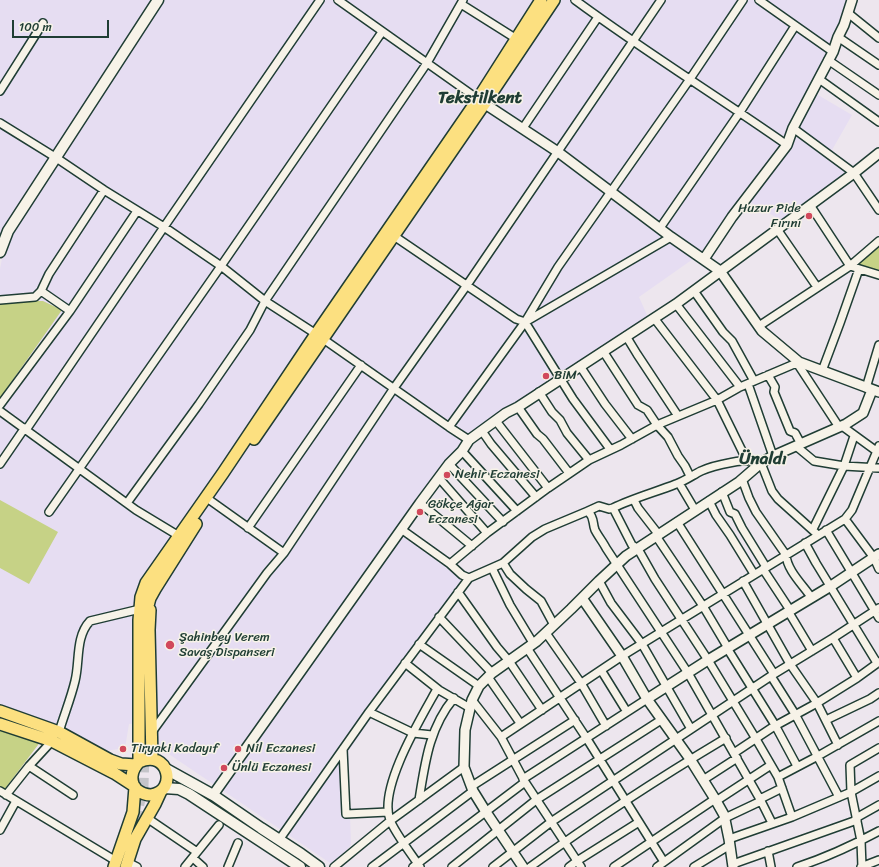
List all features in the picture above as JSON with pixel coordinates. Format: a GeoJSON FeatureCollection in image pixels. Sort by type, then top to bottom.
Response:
{"type":"FeatureCollection","features":[{"type":"Feature","properties":{"kind":"main road"},"geometry":{"type":"LineString","coordinates":[[0,249],[8,231],[158,0]]}},
{"type":"Feature","properties":{"kind":"main road"},"geometry":{"type":"LineString","coordinates":[[143,630],[150,598],[155,589],[320,336],[394,236],[482,101],[515,38],[541,0]]}},
{"type":"Feature","properties":{"kind":"main road"},"geometry":{"type":"LineString","coordinates":[[138,764],[140,609],[141,597],[146,583],[554,0]]}},
{"type":"Feature","properties":{"kind":"main road"},"geometry":{"type":"LineString","coordinates":[[152,759],[149,630],[151,600],[155,589]]}},
{"type":"Feature","properties":{"kind":"main road"},"geometry":{"type":"LineString","coordinates":[[141,597],[143,630],[144,746]]}},
{"type":"Feature","properties":{"kind":"main road"},"geometry":{"type":"LineString","coordinates":[[0,711],[110,760],[121,764],[138,764]]}},
{"type":"Feature","properties":{"kind":"main road"},"geometry":{"type":"LineString","coordinates":[[0,724],[55,736],[134,786],[144,794],[156,794],[162,789],[179,789],[300,867]]}},
{"type":"Feature","properties":{"kind":"main road"},"geometry":{"type":"LineString","coordinates":[[124,865],[133,812],[134,786],[132,771],[145,759],[152,759],[158,761],[166,769],[213,795],[319,867]]}},
{"type":"Feature","properties":{"kind":"main road"},"geometry":{"type":"LineString","coordinates":[[124,865],[135,839],[167,781],[168,775],[166,769]]}},
{"type":"Feature","properties":{"kind":"street"},"geometry":{"type":"LineString","coordinates":[[0,464],[24,429],[28,427],[320,0]]}},
{"type":"Feature","properties":{"kind":"street"},"geometry":{"type":"LineString","coordinates":[[338,0],[382,32],[558,152],[671,237],[704,258],[720,271],[762,331],[798,363],[841,427],[878,450],[852,510],[845,519],[826,530],[816,532]]}},
{"type":"Feature","properties":{"kind":"street"},"geometry":{"type":"LineString","coordinates":[[575,0],[633,41],[740,112],[787,146]]}},
{"type":"Feature","properties":{"kind":"street"},"geometry":{"type":"LineString","coordinates":[[152,732],[284,553],[394,388],[467,285],[660,0]]}},
{"type":"Feature","properties":{"kind":"street"},"geometry":{"type":"LineString","coordinates":[[449,427],[525,322],[558,267],[690,79],[743,0]]}},
{"type":"Feature","properties":{"kind":"street"},"geometry":{"type":"LineString","coordinates":[[759,0],[795,26],[879,95]]}},
{"type":"Feature","properties":{"kind":"street"},"geometry":{"type":"LineString","coordinates":[[704,258],[732,217],[787,146],[793,128],[830,56],[852,0]]}},
{"type":"Feature","properties":{"kind":"street"},"geometry":{"type":"LineString","coordinates":[[127,503],[199,404],[250,330],[265,301],[427,63],[462,2],[515,38]]}},
{"type":"Feature","properties":{"kind":"street"},"geometry":{"type":"LineString","coordinates":[[848,13],[879,38]]}},
{"type":"Feature","properties":{"kind":"street"},"geometry":{"type":"LineString","coordinates":[[523,128],[598,17]]}},
{"type":"Feature","properties":{"kind":"street"},"geometry":{"type":"LineString","coordinates":[[0,91],[43,23]]}},
{"type":"Feature","properties":{"kind":"street"},"geometry":{"type":"LineString","coordinates":[[660,228],[740,112],[795,26]]}},
{"type":"Feature","properties":{"kind":"street"},"geometry":{"type":"LineString","coordinates":[[49,512],[382,32]]}},
{"type":"Feature","properties":{"kind":"street"},"geometry":{"type":"LineString","coordinates":[[838,37],[879,64]]}},
{"type":"Feature","properties":{"kind":"street"},"geometry":{"type":"LineString","coordinates":[[819,79],[879,122]]}},
{"type":"Feature","properties":{"kind":"street"},"geometry":{"type":"LineString","coordinates":[[0,123],[164,227],[221,266],[265,301],[320,336],[469,440]]}},
{"type":"Feature","properties":{"kind":"street"},"geometry":{"type":"LineString","coordinates":[[793,128],[854,173],[879,210]]}},
{"type":"Feature","properties":{"kind":"street"},"geometry":{"type":"LineString","coordinates":[[213,795],[401,529],[469,440],[539,392],[676,304],[879,153]]}},
{"type":"Feature","properties":{"kind":"street"},"geometry":{"type":"LineString","coordinates":[[0,300],[36,297],[41,291],[49,274],[104,190]]}},
{"type":"Feature","properties":{"kind":"street"},"geometry":{"type":"LineString","coordinates":[[810,205],[850,266],[879,275]]}},
{"type":"Feature","properties":{"kind":"street"},"geometry":{"type":"LineString","coordinates":[[0,405],[70,311],[137,211]]}},
{"type":"Feature","properties":{"kind":"street"},"geometry":{"type":"LineString","coordinates":[[777,229],[817,287]]}},
{"type":"Feature","properties":{"kind":"street"},"geometry":{"type":"LineString","coordinates":[[394,236],[516,319],[525,322],[573,399],[610,449]]}},
{"type":"Feature","properties":{"kind":"street"},"geometry":{"type":"LineString","coordinates":[[525,322],[671,237]]}},
{"type":"Feature","properties":{"kind":"street"},"geometry":{"type":"LineString","coordinates":[[759,326],[850,266],[879,241]]}},
{"type":"Feature","properties":{"kind":"street"},"geometry":{"type":"LineString","coordinates":[[822,371],[840,324],[858,269]]}},
{"type":"Feature","properties":{"kind":"street"},"geometry":{"type":"LineString","coordinates":[[41,291],[70,311]]}},
{"type":"Feature","properties":{"kind":"street"},"geometry":{"type":"LineString","coordinates":[[694,291],[723,332],[732,341],[751,382],[773,456]]}},
{"type":"Feature","properties":{"kind":"street"},"geometry":{"type":"LineString","coordinates":[[676,304],[740,387]]}},
{"type":"Feature","properties":{"kind":"street"},"geometry":{"type":"LineString","coordinates":[[654,318],[717,400],[747,461]]}},
{"type":"Feature","properties":{"kind":"street"},"geometry":{"type":"LineString","coordinates":[[626,336],[678,416]]}},
{"type":"Feature","properties":{"kind":"street"},"geometry":{"type":"LineString","coordinates":[[523,867],[486,812],[472,788],[464,767],[465,730],[471,704],[479,686],[490,675],[546,633],[617,564],[638,549],[742,479],[761,463],[773,456],[841,427],[863,413],[872,390],[879,345]]}},
{"type":"Feature","properties":{"kind":"street"},"geometry":{"type":"LineString","coordinates":[[603,351],[638,405],[646,410],[668,437],[690,476]]}},
{"type":"Feature","properties":{"kind":"street"},"geometry":{"type":"LineString","coordinates":[[450,564],[487,533],[589,460],[657,425],[717,400],[751,382],[798,363],[872,390]]}},
{"type":"Feature","properties":{"kind":"street"},"geometry":{"type":"LineString","coordinates":[[248,528],[361,366]]}},
{"type":"Feature","properties":{"kind":"street"},"geometry":{"type":"LineString","coordinates":[[580,366],[605,404],[632,439]]}},
{"type":"Feature","properties":{"kind":"street"},"geometry":{"type":"LineString","coordinates":[[768,375],[775,387],[774,392],[790,431],[795,432],[799,445],[814,461],[844,466],[879,468]]}},
{"type":"Feature","properties":{"kind":"street"},"geometry":{"type":"LineString","coordinates":[[539,392],[552,412],[560,420],[567,433],[589,460]]}},
{"type":"Feature","properties":{"kind":"street"},"geometry":{"type":"LineString","coordinates":[[518,407],[537,434],[543,439],[569,473]]}},
{"type":"Feature","properties":{"kind":"street"},"geometry":{"type":"LineString","coordinates":[[0,411],[127,503],[179,536]]}},
{"type":"Feature","properties":{"kind":"street"},"geometry":{"type":"LineString","coordinates":[[496,421],[548,488]]}},
{"type":"Feature","properties":{"kind":"street"},"geometry":{"type":"LineString","coordinates":[[482,430],[491,444],[536,497]]}},
{"type":"Feature","properties":{"kind":"street"},"geometry":{"type":"LineString","coordinates":[[501,737],[622,656],[805,543],[816,532],[844,466],[854,436]]}},
{"type":"Feature","properties":{"kind":"street"},"geometry":{"type":"LineString","coordinates":[[462,451],[517,511]]}},
{"type":"Feature","properties":{"kind":"street"},"geometry":{"type":"LineString","coordinates":[[279,840],[369,712],[469,578],[481,571],[503,563],[538,533],[599,506],[609,509],[613,508],[679,483],[690,476],[713,466],[747,461],[758,461],[761,463],[772,491],[778,499],[816,532]]}},
{"type":"Feature","properties":{"kind":"street"},"geometry":{"type":"LineString","coordinates":[[450,464],[503,522]]}},
{"type":"Feature","properties":{"kind":"street"},"geometry":{"type":"LineString","coordinates":[[439,478],[487,533]]}},
{"type":"Feature","properties":{"kind":"street"},"geometry":{"type":"LineString","coordinates":[[742,479],[756,512],[786,555],[786,560],[797,580],[811,597]]}},
{"type":"Feature","properties":{"kind":"street"},"geometry":{"type":"LineString","coordinates":[[679,483],[695,510]]}},
{"type":"Feature","properties":{"kind":"street"},"geometry":{"type":"LineString","coordinates":[[722,492],[730,512],[735,514],[812,651]]}},
{"type":"Feature","properties":{"kind":"street"},"geometry":{"type":"LineString","coordinates":[[634,500],[703,606],[751,689],[775,726],[797,766]]}},
{"type":"Feature","properties":{"kind":"street"},"geometry":{"type":"LineString","coordinates":[[212,501],[284,553]]}},
{"type":"Feature","properties":{"kind":"street"},"geometry":{"type":"LineString","coordinates":[[709,501],[716,515],[754,574]]}},
{"type":"Feature","properties":{"kind":"street"},"geometry":{"type":"LineString","coordinates":[[420,503],[472,546]]}},
{"type":"Feature","properties":{"kind":"street"},"geometry":{"type":"LineString","coordinates":[[613,508],[632,545],[638,549],[655,579],[708,660],[756,739],[778,777],[792,817]]}},
{"type":"Feature","properties":{"kind":"street"},"geometry":{"type":"LineString","coordinates":[[588,511],[592,516],[595,529],[688,673],[761,800],[772,823]]}},
{"type":"Feature","properties":{"kind":"street"},"geometry":{"type":"LineString","coordinates":[[845,519],[876,556],[879,569]]}},
{"type":"Feature","properties":{"kind":"street"},"geometry":{"type":"LineString","coordinates":[[677,522],[723,593],[795,714],[839,797]]}},
{"type":"Feature","properties":{"kind":"street"},"geometry":{"type":"LineString","coordinates":[[401,529],[450,564],[462,575],[469,578]]}},
{"type":"Feature","properties":{"kind":"street"},"geometry":{"type":"LineString","coordinates":[[826,530],[851,572],[877,609],[879,618]]}},
{"type":"Feature","properties":{"kind":"street"},"geometry":{"type":"LineString","coordinates":[[703,780],[775,726],[817,703],[857,678],[878,662],[805,543]]}},
{"type":"Feature","properties":{"kind":"street"},"geometry":{"type":"LineString","coordinates":[[437,689],[413,733],[392,783],[388,802],[390,821],[417,866],[524,780],[666,686],[831,586],[876,556]]}},
{"type":"Feature","properties":{"kind":"street"},"geometry":{"type":"LineString","coordinates":[[503,563],[510,574],[541,601],[554,625]]}},
{"type":"Feature","properties":{"kind":"street"},"geometry":{"type":"LineString","coordinates":[[492,568],[530,646],[612,781],[664,862]]}},
{"type":"Feature","properties":{"kind":"street"},"geometry":{"type":"LineString","coordinates":[[599,581],[611,603],[642,644],[692,729]]}},
{"type":"Feature","properties":{"kind":"street"},"geometry":{"type":"LineString","coordinates":[[743,581],[790,664],[817,703],[838,745]]}},
{"type":"Feature","properties":{"kind":"street"},"geometry":{"type":"LineString","coordinates":[[458,592],[489,636],[509,661],[542,710]]}},
{"type":"Feature","properties":{"kind":"street"},"geometry":{"type":"LineString","coordinates":[[582,598],[622,656],[647,699],[690,759],[716,800],[725,818],[733,865],[856,819],[879,805]]}},
{"type":"Feature","properties":{"kind":"street"},"geometry":{"type":"LineString","coordinates":[[124,865],[3,793],[55,736],[75,680],[81,639],[85,627],[90,621],[140,609]]}},
{"type":"Feature","properties":{"kind":"street"},"geometry":{"type":"LineString","coordinates":[[493,867],[551,822],[612,781],[772,675],[877,609]]}},
{"type":"Feature","properties":{"kind":"street"},"geometry":{"type":"LineString","coordinates":[[439,617],[490,675],[520,723]]}},
{"type":"Feature","properties":{"kind":"street"},"geometry":{"type":"LineString","coordinates":[[546,633],[581,683],[606,726]]}},
{"type":"Feature","properties":{"kind":"street"},"geometry":{"type":"LineString","coordinates":[[833,638],[857,678]]}},
{"type":"Feature","properties":{"kind":"street"},"geometry":{"type":"LineString","coordinates":[[419,644],[479,686]]}},
{"type":"Feature","properties":{"kind":"street"},"geometry":{"type":"LineString","coordinates":[[405,663],[437,689],[454,698],[471,704],[501,737],[536,800],[579,864]]}},
{"type":"Feature","properties":{"kind":"street"},"geometry":{"type":"LineString","coordinates":[[601,670],[628,712]]}},
{"type":"Feature","properties":{"kind":"street"},"geometry":{"type":"LineString","coordinates":[[826,720],[870,699],[879,693]]}},
{"type":"Feature","properties":{"kind":"street"},"geometry":{"type":"LineString","coordinates":[[419,800],[422,777],[432,736],[438,721],[454,698]]}},
{"type":"Feature","properties":{"kind":"street"},"geometry":{"type":"LineString","coordinates":[[369,712],[413,733],[432,736]]}},
{"type":"Feature","properties":{"kind":"street"},"geometry":{"type":"LineString","coordinates":[[372,867],[472,788],[575,720]]}},
{"type":"Feature","properties":{"kind":"street"},"geometry":{"type":"LineString","coordinates":[[452,867],[536,800],[661,720]]}},
{"type":"Feature","properties":{"kind":"street"},"geometry":{"type":"LineString","coordinates":[[778,777],[879,721]]}},
{"type":"Feature","properties":{"kind":"street"},"geometry":{"type":"LineString","coordinates":[[530,867],[626,801],[690,759],[726,738]]}},
{"type":"Feature","properties":{"kind":"street"},"geometry":{"type":"LineString","coordinates":[[879,748],[850,765],[851,792],[861,841],[862,867],[879,860]]}},
{"type":"Feature","properties":{"kind":"street"},"geometry":{"type":"LineString","coordinates":[[343,750],[346,814],[388,812]]}},
{"type":"Feature","properties":{"kind":"street"},"geometry":{"type":"LineString","coordinates":[[614,867],[771,765]]}},
{"type":"Feature","properties":{"kind":"street"},"geometry":{"type":"LineString","coordinates":[[29,766],[73,795]]}},
{"type":"Feature","properties":{"kind":"street"},"geometry":{"type":"LineString","coordinates":[[334,867],[390,821],[464,767]]}},
{"type":"Feature","properties":{"kind":"street"},"geometry":{"type":"LineString","coordinates":[[694,867],[730,842],[772,823],[792,817],[851,792],[879,776]]}},
{"type":"Feature","properties":{"kind":"street"},"geometry":{"type":"LineString","coordinates":[[657,867],[725,818],[782,788]]}},
{"type":"Feature","properties":{"kind":"street"},"geometry":{"type":"LineString","coordinates":[[0,830],[16,801]]}},
{"type":"Feature","properties":{"kind":"street"},"geometry":{"type":"LineString","coordinates":[[147,818],[195,855],[203,867]]}},
{"type":"Feature","properties":{"kind":"street"},"geometry":{"type":"LineString","coordinates":[[569,867],[579,864],[639,822]]}},
{"type":"Feature","properties":{"kind":"street"},"geometry":{"type":"LineString","coordinates":[[185,867],[219,825]]}},
{"type":"Feature","properties":{"kind":"street"},"geometry":{"type":"LineString","coordinates":[[797,867],[815,861],[861,841],[879,831]]}},
{"type":"Feature","properties":{"kind":"street"},"geometry":{"type":"LineString","coordinates":[[228,867],[238,843]]}},
{"type":"Feature","properties":{"kind":"street"},"geometry":{"type":"LineString","coordinates":[[768,851],[771,867]]}},
{"type":"Feature","properties":{"kind":"shaded area"},"geometry":{"type":"Polygon","coordinates":[[[0,0],[850,0],[813,92],[852,115],[832,150],[852,168],[782,221],[749,201],[703,264],[693,259],[639,297],[651,324],[460,451],[401,535],[465,581],[348,752],[351,845],[333,865],[151,742],[153,722],[129,724],[125,748],[105,751],[0,709],[0,269],[5,243],[0,240],[0,0]]]}},
{"type":"Feature","properties":{"kind":"green space"},"geometry":{"type":"Polygon","coordinates":[[[879,244],[879,273],[860,267],[860,260],[879,244]]]}},
{"type":"Feature","properties":{"kind":"green space"},"geometry":{"type":"Polygon","coordinates":[[[11,301],[43,301],[62,310],[0,398],[0,303],[11,301]]]}},
{"type":"Feature","properties":{"kind":"green space"},"geometry":{"type":"Polygon","coordinates":[[[0,500],[58,532],[29,584],[0,568],[0,500]]]}},
{"type":"Feature","properties":{"kind":"green space"},"geometry":{"type":"Polygon","coordinates":[[[0,728],[41,741],[4,790],[0,788],[0,728]]]}},
{"type":"Feature","properties":{"kind":"tunnel"},"geometry":{"type":"LineString","coordinates":[[135,821],[143,786],[144,753]]}},
{"type":"Feature","properties":{"kind":"place","name":"Huzur Pide Fırını"},"geometry":{"type":"Point","coordinates":[809,216]}},
{"type":"Feature","properties":{"kind":"place","name":"BiM"},"geometry":{"type":"Point","coordinates":[546,376]}},
{"type":"Feature","properties":{"kind":"place","name":"Nehir Eczanesi"},"geometry":{"type":"Point","coordinates":[447,475]}},
{"type":"Feature","properties":{"kind":"place","name":"Gökçe Ağar Eczanesi"},"geometry":{"type":"Point","coordinates":[420,512]}},
{"type":"Feature","properties":{"kind":"place","name":"Şahinbey Verem Savaş Dispanseri"},"geometry":{"type":"Point","coordinates":[170,645]}},
{"type":"Feature","properties":{"kind":"place","name":"Tiryaki Kadayıf"},"geometry":{"type":"Point","coordinates":[123,749]}},
{"type":"Feature","properties":{"kind":"place","name":"Nil Eczanesi"},"geometry":{"type":"Point","coordinates":[238,749]}},
{"type":"Feature","properties":{"kind":"place","name":"Ünlü Eczanesi"},"geometry":{"type":"Point","coordinates":[224,768]}},
{"type":"Feature","properties":{"kind":"district","name":"Tekstilkent"},"geometry":{"type":"Point","coordinates":[480,99]}},
{"type":"Feature","properties":{"kind":"district","name":"Ünaldı"},"geometry":{"type":"Point","coordinates":[763,460]}}]}
